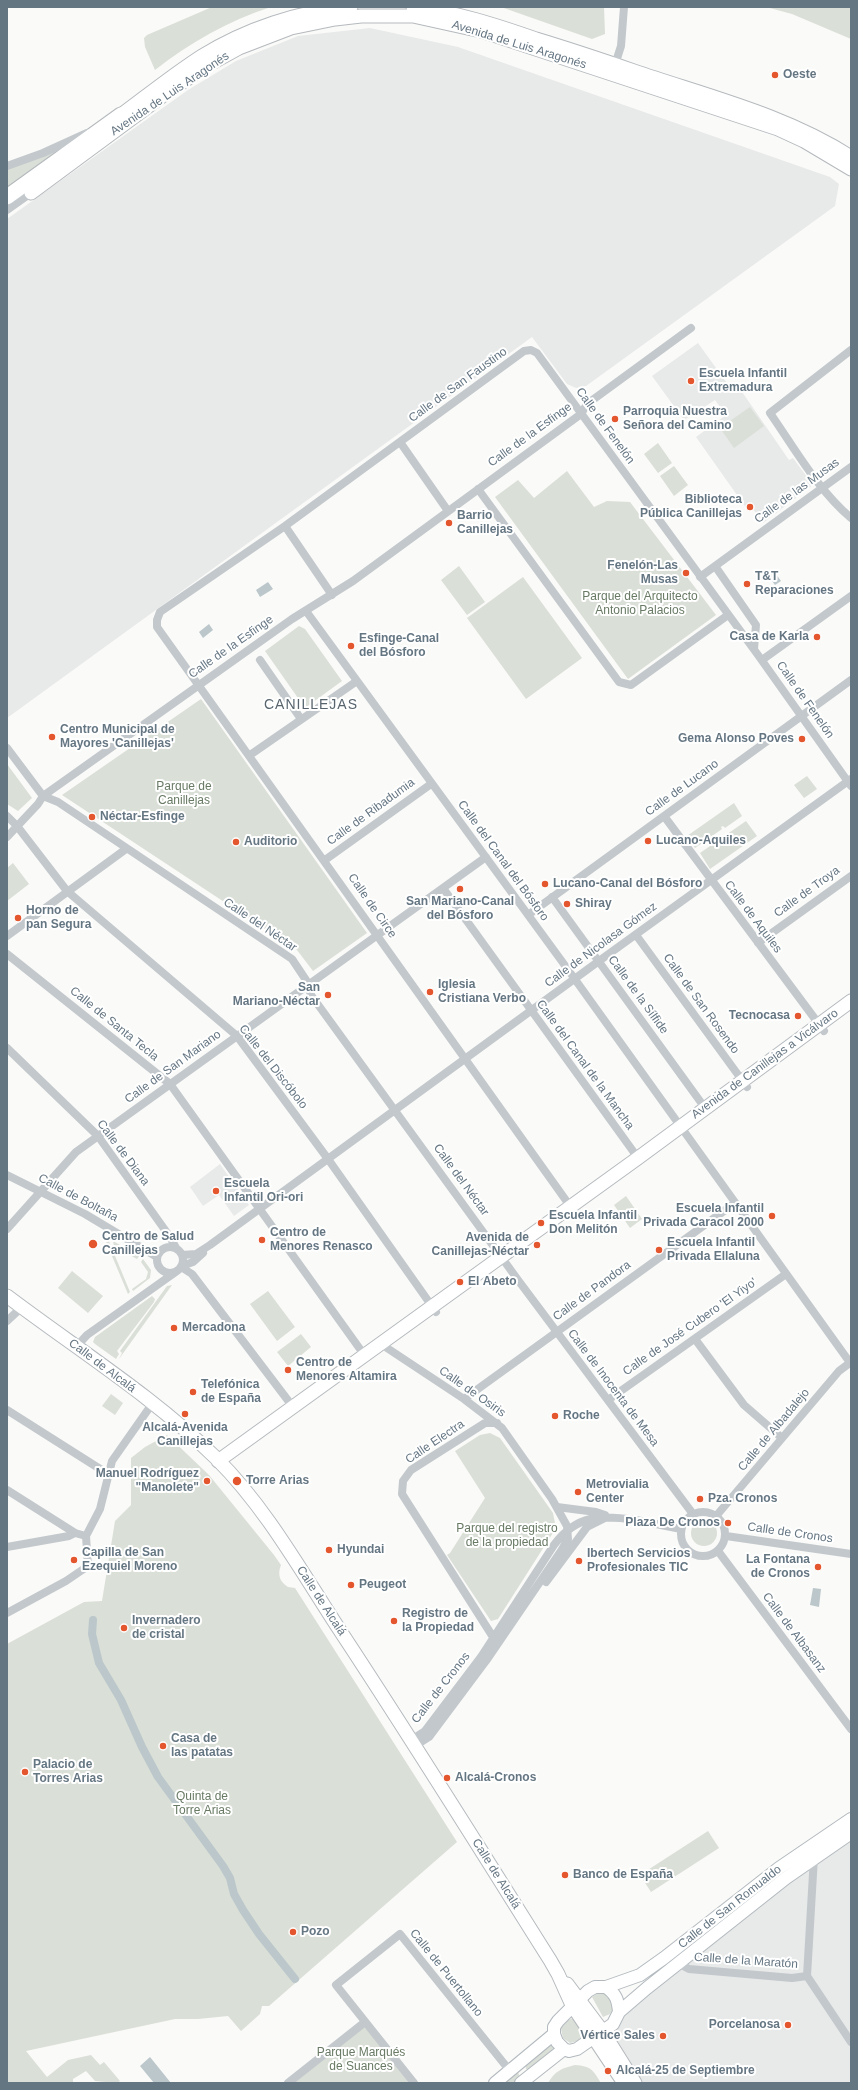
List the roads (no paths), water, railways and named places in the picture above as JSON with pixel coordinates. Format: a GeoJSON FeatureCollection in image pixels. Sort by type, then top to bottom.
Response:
{"type":"FeatureCollection","features":[{"type":"Feature","properties":{"kind":"highway"},"geometry":{"type":"LineString","coordinates":[[7,197],[121,115]]}},
{"type":"Feature","properties":{"kind":"highway"},"geometry":{"type":"LineString","coordinates":[[7,206],[31,192]]}},
{"type":"Feature","properties":{"kind":"main road","name":"Avenida de Luis Aragonés"},"geometry":{"type":"LineString","coordinates":[[121,115],[203,56],[236,38],[304,14],[351,7]]}},
{"type":"Feature","properties":{"kind":"main road","name":"Avenida de Luis Aragonés"},"geometry":{"type":"LineString","coordinates":[[413,7],[440,10],[483,21],[778,129],[804,141],[851,169]]}},
{"type":"Feature","properties":{"kind":"main road","name":"Avenida de Luis Aragonés"},"geometry":{"type":"LineString","coordinates":[[31,192],[149,106],[208,66],[239,48],[263,38],[306,24],[335,19],[368,16],[413,16],[439,20],[613,69],[780,121],[808,132],[851,157]]}},
{"type":"Feature","properties":{"kind":"main road","name":"Avenida de Canillejas a Vicálvaro"},"geometry":{"type":"LineString","coordinates":[[221,1464],[745,1084],[821,1028],[851,1001]]}},
{"type":"Feature","properties":{"kind":"main road","name":"Avenida de Canillejas a Vicálvaro"},"geometry":{"type":"LineString","coordinates":[[821,1028],[851,1011]]}},
{"type":"Feature","properties":{"kind":"main road","name":"Avenida de Canillejas a Vicálvaro"},"geometry":{"type":"LineString","coordinates":[[572,1210],[638,1158],[682,1130],[705,1108],[745,1084]]}},
{"type":"Feature","properties":{"kind":"main road","name":"Calle de Alcalá"},"geometry":{"type":"LineString","coordinates":[[7,1296],[152,1404],[194,1438],[221,1464],[271,1526],[413,1743],[576,2002],[635,2083]]}},
{"type":"Feature","properties":{"kind":"main road","name":"Avenida de Canillejas a Vicálvaro"},"geometry":{"type":"LineString","coordinates":[[221,1464],[293,1407],[364,1356],[384,1346]]}},
{"type":"Feature","properties":{"kind":"main road","name":"Calle de San Romualdo"},"geometry":{"type":"LineString","coordinates":[[554,2034],[554,2027],[558,2021],[576,2002],[595,1987],[606,1987],[640,1974],[664,1958],[779,1868],[851,1819]]}},
{"type":"Feature","properties":{"kind":"main road","name":"Calle de San Romualdo"},"geometry":{"type":"LineString","coordinates":[[564,2049],[569,2051],[577,2049],[599,2035],[613,2024],[619,2012],[678,1963],[814,1856],[851,1833]]}},
{"type":"Feature","properties":{"kind":"main road"},"geometry":{"type":"LineString","coordinates":[[606,1987],[614,1993],[618,2002],[619,2012]]}},
{"type":"Feature","properties":{"kind":"main road"},"geometry":{"type":"LineString","coordinates":[[495,2083],[513,2068],[554,2034],[557,2042],[564,2049],[523,2081],[521,2068],[513,2068]]}},
{"type":"Feature","properties":{"kind":"main road","name":"Calle de Alcalá"},"geometry":{"type":"LineString","coordinates":[[599,2035],[624,2083]]}},
{"type":"Feature","properties":{"kind":"street"},"geometry":{"type":"LineString","coordinates":[[613,69],[621,46],[624,7]]}},
{"type":"Feature","properties":{"kind":"street"},"geometry":{"type":"LineString","coordinates":[[7,166],[43,153],[121,115]]}},
{"type":"Feature","properties":{"kind":"street","name":"Avenida de Luis Aragonés"},"geometry":{"type":"LineString","coordinates":[[7,210],[31,192]]}},
{"type":"Feature","properties":{"kind":"street","name":"Calle de la Esfinge"},"geometry":{"type":"LineString","coordinates":[[7,837],[38,804],[43,796],[200,684],[306,611],[332,595],[581,414],[587,404],[691,328]]}},
{"type":"Feature","properties":{"kind":"street","name":"Calle de Fenelón"},"geometry":{"type":"LineString","coordinates":[[531,350],[537,353],[850,782]]}},
{"type":"Feature","properties":{"kind":"street","name":"Calle de San Faustino"},"geometry":{"type":"LineString","coordinates":[[160,612],[285,526],[524,351],[531,350]]}},
{"type":"Feature","properties":{"kind":"street"},"geometry":{"type":"LineString","coordinates":[[851,350],[770,414],[823,488],[840,508],[851,518]]}},
{"type":"Feature","properties":{"kind":"street"},"geometry":{"type":"LineString","coordinates":[[400,442],[448,511]]}},
{"type":"Feature","properties":{"kind":"street","name":"Calle de las Musas"},"geometry":{"type":"LineString","coordinates":[[700,577],[851,467]]}},
{"type":"Feature","properties":{"kind":"street"},"geometry":{"type":"LineString","coordinates":[[478,489],[619,682],[631,685],[728,615]]}},
{"type":"Feature","properties":{"kind":"street"},"geometry":{"type":"LineString","coordinates":[[285,526],[332,595]]}},
{"type":"Feature","properties":{"kind":"street"},"geometry":{"type":"LineString","coordinates":[[715,566],[756,625],[754,649]]}},
{"type":"Feature","properties":{"kind":"street"},"geometry":{"type":"LineString","coordinates":[[762,660],[851,596]]}},
{"type":"Feature","properties":{"kind":"street","name":"Calle del Canal del Bósforo"},"geometry":{"type":"LineString","coordinates":[[306,611],[575,979],[682,1130],[851,1363]]}},
{"type":"Feature","properties":{"kind":"street","name":"Calle de Circe"},"geometry":{"type":"LineString","coordinates":[[160,612],[157,620],[157,626],[200,684],[572,1210]]}},
{"type":"Feature","properties":{"kind":"street"},"geometry":{"type":"LineString","coordinates":[[260,660],[301,718]]}},
{"type":"Feature","properties":{"kind":"street"},"geometry":{"type":"LineString","coordinates":[[250,755],[357,680]]}},
{"type":"Feature","properties":{"kind":"street","name":"Calle de Lucano"},"geometry":{"type":"LineString","coordinates":[[528,915],[851,680]]}},
{"type":"Feature","properties":{"kind":"street","name":"Calle del Néctar"},"geometry":{"type":"LineString","coordinates":[[7,748],[43,796],[58,802],[292,959],[308,985],[311,995],[503,1259]]}},
{"type":"Feature","properties":{"kind":"street","name":"Calle de Nicolasa Gómez"},"geometry":{"type":"LineString","coordinates":[[182,1255],[196,1254],[210,1245],[465,1060],[598,961],[850,782]]}},
{"type":"Feature","properties":{"kind":"street","name":"Calle de Ribadumia"},"geometry":{"type":"LineString","coordinates":[[324,860],[431,784]]}},
{"type":"Feature","properties":{"kind":"street","name":"Calle del Discóbolo"},"geometry":{"type":"LineString","coordinates":[[7,816],[17,826],[67,891],[237,1036],[328,1159],[435,1310]]}},
{"type":"Feature","properties":{"kind":"street","name":"Calle de Aquiles"},"geometry":{"type":"LineString","coordinates":[[664,816],[821,1028]]}},
{"type":"Feature","properties":{"kind":"street"},"geometry":{"type":"LineString","coordinates":[[7,936],[126,849]]}},
{"type":"Feature","properties":{"kind":"street","name":"Calle de San Mariano"},"geometry":{"type":"LineString","coordinates":[[7,1229],[76,1152],[486,858]]}},
{"type":"Feature","properties":{"kind":"street","name":"Calle de Troya"},"geometry":{"type":"LineString","coordinates":[[758,943],[851,876]]}},
{"type":"Feature","properties":{"kind":"street","name":"Calle del Canal de la Mancha"},"geometry":{"type":"LineString","coordinates":[[443,888],[638,1158]]}},
{"type":"Feature","properties":{"kind":"street","name":"Calle de la Sílfide"},"geometry":{"type":"LineString","coordinates":[[552,897],[705,1108]]}},
{"type":"Feature","properties":{"kind":"street","name":"Calle de San Rosendo"},"geometry":{"type":"LineString","coordinates":[[636,935],[745,1084]]}},
{"type":"Feature","properties":{"kind":"street","name":"Calle de Santa Tecla"},"geometry":{"type":"LineString","coordinates":[[7,954],[170,1084],[364,1356]]}},
{"type":"Feature","properties":{"kind":"street","name":"Calle de Diana"},"geometry":{"type":"LineString","coordinates":[[7,1048],[98,1136],[170,1236],[176,1248]]}},
{"type":"Feature","properties":{"kind":"street","name":"Calle de Boltaña"},"geometry":{"type":"LineString","coordinates":[[7,1175],[42,1191],[146,1249],[157,1257]]}},
{"type":"Feature","properties":{"kind":"street","name":"Calle de Pandora"},"geometry":{"type":"LineString","coordinates":[[464,1400],[735,1203]]}},
{"type":"Feature","properties":{"kind":"street","name":"Calle de Nicolasa Gómez"},"geometry":{"type":"LineString","coordinates":[[76,1347],[87,1335],[156,1288],[180,1268],[193,1262],[210,1245]]}},
{"type":"Feature","properties":{"kind":"street"},"geometry":{"type":"LineString","coordinates":[[156,1288],[161,1270],[157,1257],[160,1251],[166,1247],[176,1248],[182,1255],[180,1268]]}},
{"type":"Feature","properties":{"kind":"street","name":"Calle de Inocenta de Mesa"},"geometry":{"type":"LineString","coordinates":[[503,1259],[693,1514]]}},
{"type":"Feature","properties":{"kind":"street"},"geometry":{"type":"LineString","coordinates":[[161,1270],[169,1273],[180,1268]]}},
{"type":"Feature","properties":{"kind":"street"},"geometry":{"type":"LineString","coordinates":[[180,1268],[192,1274],[293,1407]]}},
{"type":"Feature","properties":{"kind":"street","name":"Calle de José Cubero 'El Yiyo'"},"geometry":{"type":"LineString","coordinates":[[608,1400],[786,1274]]}},
{"type":"Feature","properties":{"kind":"street"},"geometry":{"type":"LineString","coordinates":[[7,1321],[22,1307]]}},
{"type":"Feature","properties":{"kind":"street"},"geometry":{"type":"LineString","coordinates":[[695,1339],[744,1405],[782,1438]]}},
{"type":"Feature","properties":{"kind":"street","name":"Calle de Osiris"},"geometry":{"type":"LineString","coordinates":[[384,1346],[497,1423],[557,1507],[568,1530]]}},
{"type":"Feature","properties":{"kind":"street","name":"Calle de Albadalejo"},"geometry":{"type":"LineString","coordinates":[[717,1516],[839,1372],[851,1363]]}},
{"type":"Feature","properties":{"kind":"street"},"geometry":{"type":"LineString","coordinates":[[7,1612],[83,1571],[88,1566],[86,1536],[100,1509],[112,1461],[152,1404]]}},
{"type":"Feature","properties":{"kind":"street"},"geometry":{"type":"LineString","coordinates":[[7,1410],[108,1474]]}},
{"type":"Feature","properties":{"kind":"street","name":"Calle Electra"},"geometry":{"type":"LineString","coordinates":[[493,1638],[402,1494],[403,1481],[411,1470],[485,1423],[497,1423]]}},
{"type":"Feature","properties":{"kind":"street"},"geometry":{"type":"LineString","coordinates":[[7,1490],[75,1532],[86,1536]]}},
{"type":"Feature","properties":{"kind":"street"},"geometry":{"type":"LineString","coordinates":[[557,1507],[596,1512],[608,1516]]}},
{"type":"Feature","properties":{"kind":"street"},"geometry":{"type":"LineString","coordinates":[[706,1511],[717,1516],[722,1521],[726,1536],[722,1547],[718,1551],[705,1556],[692,1553],[682,1542],[681,1529],[683,1523],[693,1514],[706,1511]]}},
{"type":"Feature","properties":{"kind":"street","name":"Calle de Cronos"},"geometry":{"type":"LineString","coordinates":[[413,1743],[425,1731],[481,1657],[554,1545],[568,1530],[591,1518],[608,1516],[681,1529]]}},
{"type":"Feature","properties":{"kind":"street","name":"Calle de Cronos"},"geometry":{"type":"LineString","coordinates":[[413,1743],[429,1737],[587,1527],[608,1516]]}},
{"type":"Feature","properties":{"kind":"street","name":"Calle de Cronos"},"geometry":{"type":"LineString","coordinates":[[486,1661],[561,1551],[568,1539],[568,1530]]}},
{"type":"Feature","properties":{"kind":"street"},"geometry":{"type":"LineString","coordinates":[[7,1547],[69,1536],[75,1532]]}},
{"type":"Feature","properties":{"kind":"street","name":"Calle de Cronos"},"geometry":{"type":"LineString","coordinates":[[726,1536],[851,1554]]}},
{"type":"Feature","properties":{"kind":"street","name":"Calle de Albasanz"},"geometry":{"type":"LineString","coordinates":[[718,1551],[851,1729]]}},
{"type":"Feature","properties":{"kind":"street"},"geometry":{"type":"LineString","coordinates":[[807,1976],[814,1856]]}},
{"type":"Feature","properties":{"kind":"street","name":"Calle de Puertollano"},"geometry":{"type":"LineString","coordinates":[[365,2022],[336,1985],[400,1934],[513,2068]]}},
{"type":"Feature","properties":{"kind":"street","name":"Calle de la Maratón"},"geometry":{"type":"LineString","coordinates":[[678,1963],[688,1969],[792,1978],[807,1976],[851,2042]]}},
{"type":"Feature","properties":{"kind":"street"},"geometry":{"type":"LineString","coordinates":[[288,2083],[365,2022],[414,2083]]}},
{"type":"Feature","properties":{"kind":"waterway"},"geometry":{"type":"LineString","coordinates":[[93,1620],[92,1634],[99,1663],[121,1700],[142,1747],[158,1777],[223,1866],[230,1878],[234,1894],[259,1934],[295,1979]]}},
{"type":"Feature","properties":{"kind":"place","name":"Oeste"},"geometry":{"type":"Point","coordinates":[775,75]}},
{"type":"Feature","properties":{"kind":"place","name":"Escuela Infantil Extremadura"},"geometry":{"type":"Point","coordinates":[691,381]}},
{"type":"Feature","properties":{"kind":"place","name":"Parroquia Nuestra Señora del Camino"},"geometry":{"type":"Point","coordinates":[615,419]}},
{"type":"Feature","properties":{"kind":"place","name":"Biblioteca Pública Canillejas"},"geometry":{"type":"Point","coordinates":[750,507]}},
{"type":"Feature","properties":{"kind":"place","name":"Barrio Canillejas"},"geometry":{"type":"Point","coordinates":[449,523]}},
{"type":"Feature","properties":{"kind":"place","name":"Fenelón-Las Musas"},"geometry":{"type":"Point","coordinates":[686,573]}},
{"type":"Feature","properties":{"kind":"place","name":"T&T Reparaciones"},"geometry":{"type":"Point","coordinates":[747,584]}},
{"type":"Feature","properties":{"kind":"place","name":"Casa de Karla"},"geometry":{"type":"Point","coordinates":[817,637]}},
{"type":"Feature","properties":{"kind":"place","name":"Esfinge-Canal del Bósforo"},"geometry":{"type":"Point","coordinates":[351,646]}},
{"type":"Feature","properties":{"kind":"place","name":"Centro Municipal de Mayores 'Canillejas'"},"geometry":{"type":"Point","coordinates":[52,737]}},
{"type":"Feature","properties":{"kind":"place","name":"Gema Alonso Poves"},"geometry":{"type":"Point","coordinates":[802,739]}},
{"type":"Feature","properties":{"kind":"place","name":"Néctar-Esfinge"},"geometry":{"type":"Point","coordinates":[92,817]}},
{"type":"Feature","properties":{"kind":"place","name":"Lucano-Aquiles"},"geometry":{"type":"Point","coordinates":[648,841]}},
{"type":"Feature","properties":{"kind":"place","name":"Auditorio"},"geometry":{"type":"Point","coordinates":[236,842]}},
{"type":"Feature","properties":{"kind":"place","name":"Lucano-Canal del Bósforo"},"geometry":{"type":"Point","coordinates":[545,884]}},
{"type":"Feature","properties":{"kind":"place","name":"San Mariano-Canal del Bósforo"},"geometry":{"type":"Point","coordinates":[460,889]}},
{"type":"Feature","properties":{"kind":"place","name":"Shiray"},"geometry":{"type":"Point","coordinates":[567,904]}},
{"type":"Feature","properties":{"kind":"place","name":"Horno de pan Segura"},"geometry":{"type":"Point","coordinates":[18,918]}},
{"type":"Feature","properties":{"kind":"place","name":"Iglesia Cristiana Verbo"},"geometry":{"type":"Point","coordinates":[430,992]}},
{"type":"Feature","properties":{"kind":"place","name":"San Mariano-Néctar"},"geometry":{"type":"Point","coordinates":[328,995]}},
{"type":"Feature","properties":{"kind":"place","name":"Tecnocasa"},"geometry":{"type":"Point","coordinates":[798,1016]}},
{"type":"Feature","properties":{"kind":"place","name":"Escuela Infantil Ori-ori"},"geometry":{"type":"Point","coordinates":[216,1191]}},
{"type":"Feature","properties":{"kind":"place","name":"Escuela Infantil Privada Caracol 2000"},"geometry":{"type":"Point","coordinates":[772,1216]}},
{"type":"Feature","properties":{"kind":"place","name":"Escuela Infantil Don Melitón"},"geometry":{"type":"Point","coordinates":[541,1223]}},
{"type":"Feature","properties":{"kind":"place","name":"Centro de Menores Renasco"},"geometry":{"type":"Point","coordinates":[262,1240]}},
{"type":"Feature","properties":{"kind":"place","name":"Centro de Salud Canillejas"},"geometry":{"type":"Point","coordinates":[93,1244]}},
{"type":"Feature","properties":{"kind":"place","name":"Avenida de Canillejas-Néctar"},"geometry":{"type":"Point","coordinates":[537,1245]}},
{"type":"Feature","properties":{"kind":"place","name":"Escuela Infantil Privada Ellaluna"},"geometry":{"type":"Point","coordinates":[659,1250]}},
{"type":"Feature","properties":{"kind":"place","name":"El Abeto"},"geometry":{"type":"Point","coordinates":[460,1282]}},
{"type":"Feature","properties":{"kind":"place","name":"Mercadona"},"geometry":{"type":"Point","coordinates":[174,1328]}},
{"type":"Feature","properties":{"kind":"place","name":"Centro de Menores Altamira"},"geometry":{"type":"Point","coordinates":[288,1370]}},
{"type":"Feature","properties":{"kind":"place","name":"Telefónica de España"},"geometry":{"type":"Point","coordinates":[193,1392]}},
{"type":"Feature","properties":{"kind":"place","name":"Alcalá-Avenida Canillejas"},"geometry":{"type":"Point","coordinates":[185,1414]}},
{"type":"Feature","properties":{"kind":"place","name":"Roche"},"geometry":{"type":"Point","coordinates":[555,1416]}},
{"type":"Feature","properties":{"kind":"place","name":"Manuel Rodríguez \"Manolete\""},"geometry":{"type":"Point","coordinates":[207,1481]}},
{"type":"Feature","properties":{"kind":"place","name":"Torre Arias"},"geometry":{"type":"Point","coordinates":[237,1481]}},
{"type":"Feature","properties":{"kind":"place","name":"Metrovialia Center"},"geometry":{"type":"Point","coordinates":[578,1492]}},
{"type":"Feature","properties":{"kind":"place","name":"Pza. Cronos"},"geometry":{"type":"Point","coordinates":[700,1499]}},
{"type":"Feature","properties":{"kind":"place","name":"Plaza De Cronos"},"geometry":{"type":"Point","coordinates":[728,1523]}},
{"type":"Feature","properties":{"kind":"place","name":"Hyundai"},"geometry":{"type":"Point","coordinates":[329,1550]}},
{"type":"Feature","properties":{"kind":"place","name":"Capilla de San Ezequiel Moreno"},"geometry":{"type":"Point","coordinates":[74,1560]}},
{"type":"Feature","properties":{"kind":"place","name":"Ibertech Servicios Profesionales TIC"},"geometry":{"type":"Point","coordinates":[579,1561]}},
{"type":"Feature","properties":{"kind":"place","name":"La Fontana de Cronos"},"geometry":{"type":"Point","coordinates":[818,1567]}},
{"type":"Feature","properties":{"kind":"place","name":"Peugeot"},"geometry":{"type":"Point","coordinates":[351,1585]}},
{"type":"Feature","properties":{"kind":"place","name":"Registro de la Propiedad"},"geometry":{"type":"Point","coordinates":[394,1621]}},
{"type":"Feature","properties":{"kind":"place","name":"Invernadero de cristal"},"geometry":{"type":"Point","coordinates":[124,1628]}},
{"type":"Feature","properties":{"kind":"place","name":"Casa de las patatas"},"geometry":{"type":"Point","coordinates":[163,1746]}},
{"type":"Feature","properties":{"kind":"place","name":"Palacio de Torres Arias"},"geometry":{"type":"Point","coordinates":[25,1772]}},
{"type":"Feature","properties":{"kind":"place","name":"Alcalá-Cronos"},"geometry":{"type":"Point","coordinates":[447,1778]}},
{"type":"Feature","properties":{"kind":"place","name":"Banco de España"},"geometry":{"type":"Point","coordinates":[565,1875]}},
{"type":"Feature","properties":{"kind":"place","name":"Pozo"},"geometry":{"type":"Point","coordinates":[293,1932]}},
{"type":"Feature","properties":{"kind":"place","name":"Porcelanosa"},"geometry":{"type":"Point","coordinates":[788,2025]}},
{"type":"Feature","properties":{"kind":"place","name":"Vértice Sales"},"geometry":{"type":"Point","coordinates":[663,2036]}},
{"type":"Feature","properties":{"kind":"place","name":"Alcalá-25 de Septiembre"},"geometry":{"type":"Point","coordinates":[608,2071]}},
{"type":"Feature","properties":{"kind":"district","name":"CANILLEJAS"},"geometry":{"type":"Point","coordinates":[311,705]}},
{"type":"Feature","properties":{"kind":"park label","name":"Parque del Arquitecto Antonio Palacios"},"geometry":{"type":"Point","coordinates":[640,604]}},
{"type":"Feature","properties":{"kind":"park label","name":"Parque de Canillejas"},"geometry":{"type":"Point","coordinates":[184,794]}},
{"type":"Feature","properties":{"kind":"park label","name":"Parque del registro de la propiedad"},"geometry":{"type":"Point","coordinates":[507,1536]}},
{"type":"Feature","properties":{"kind":"park label","name":"Quinta de Torre Arias"},"geometry":{"type":"Point","coordinates":[202,1804]}},
{"type":"Feature","properties":{"kind":"park label","name":"Parque Marqués de Suances"},"geometry":{"type":"Point","coordinates":[361,2060]}}]}
